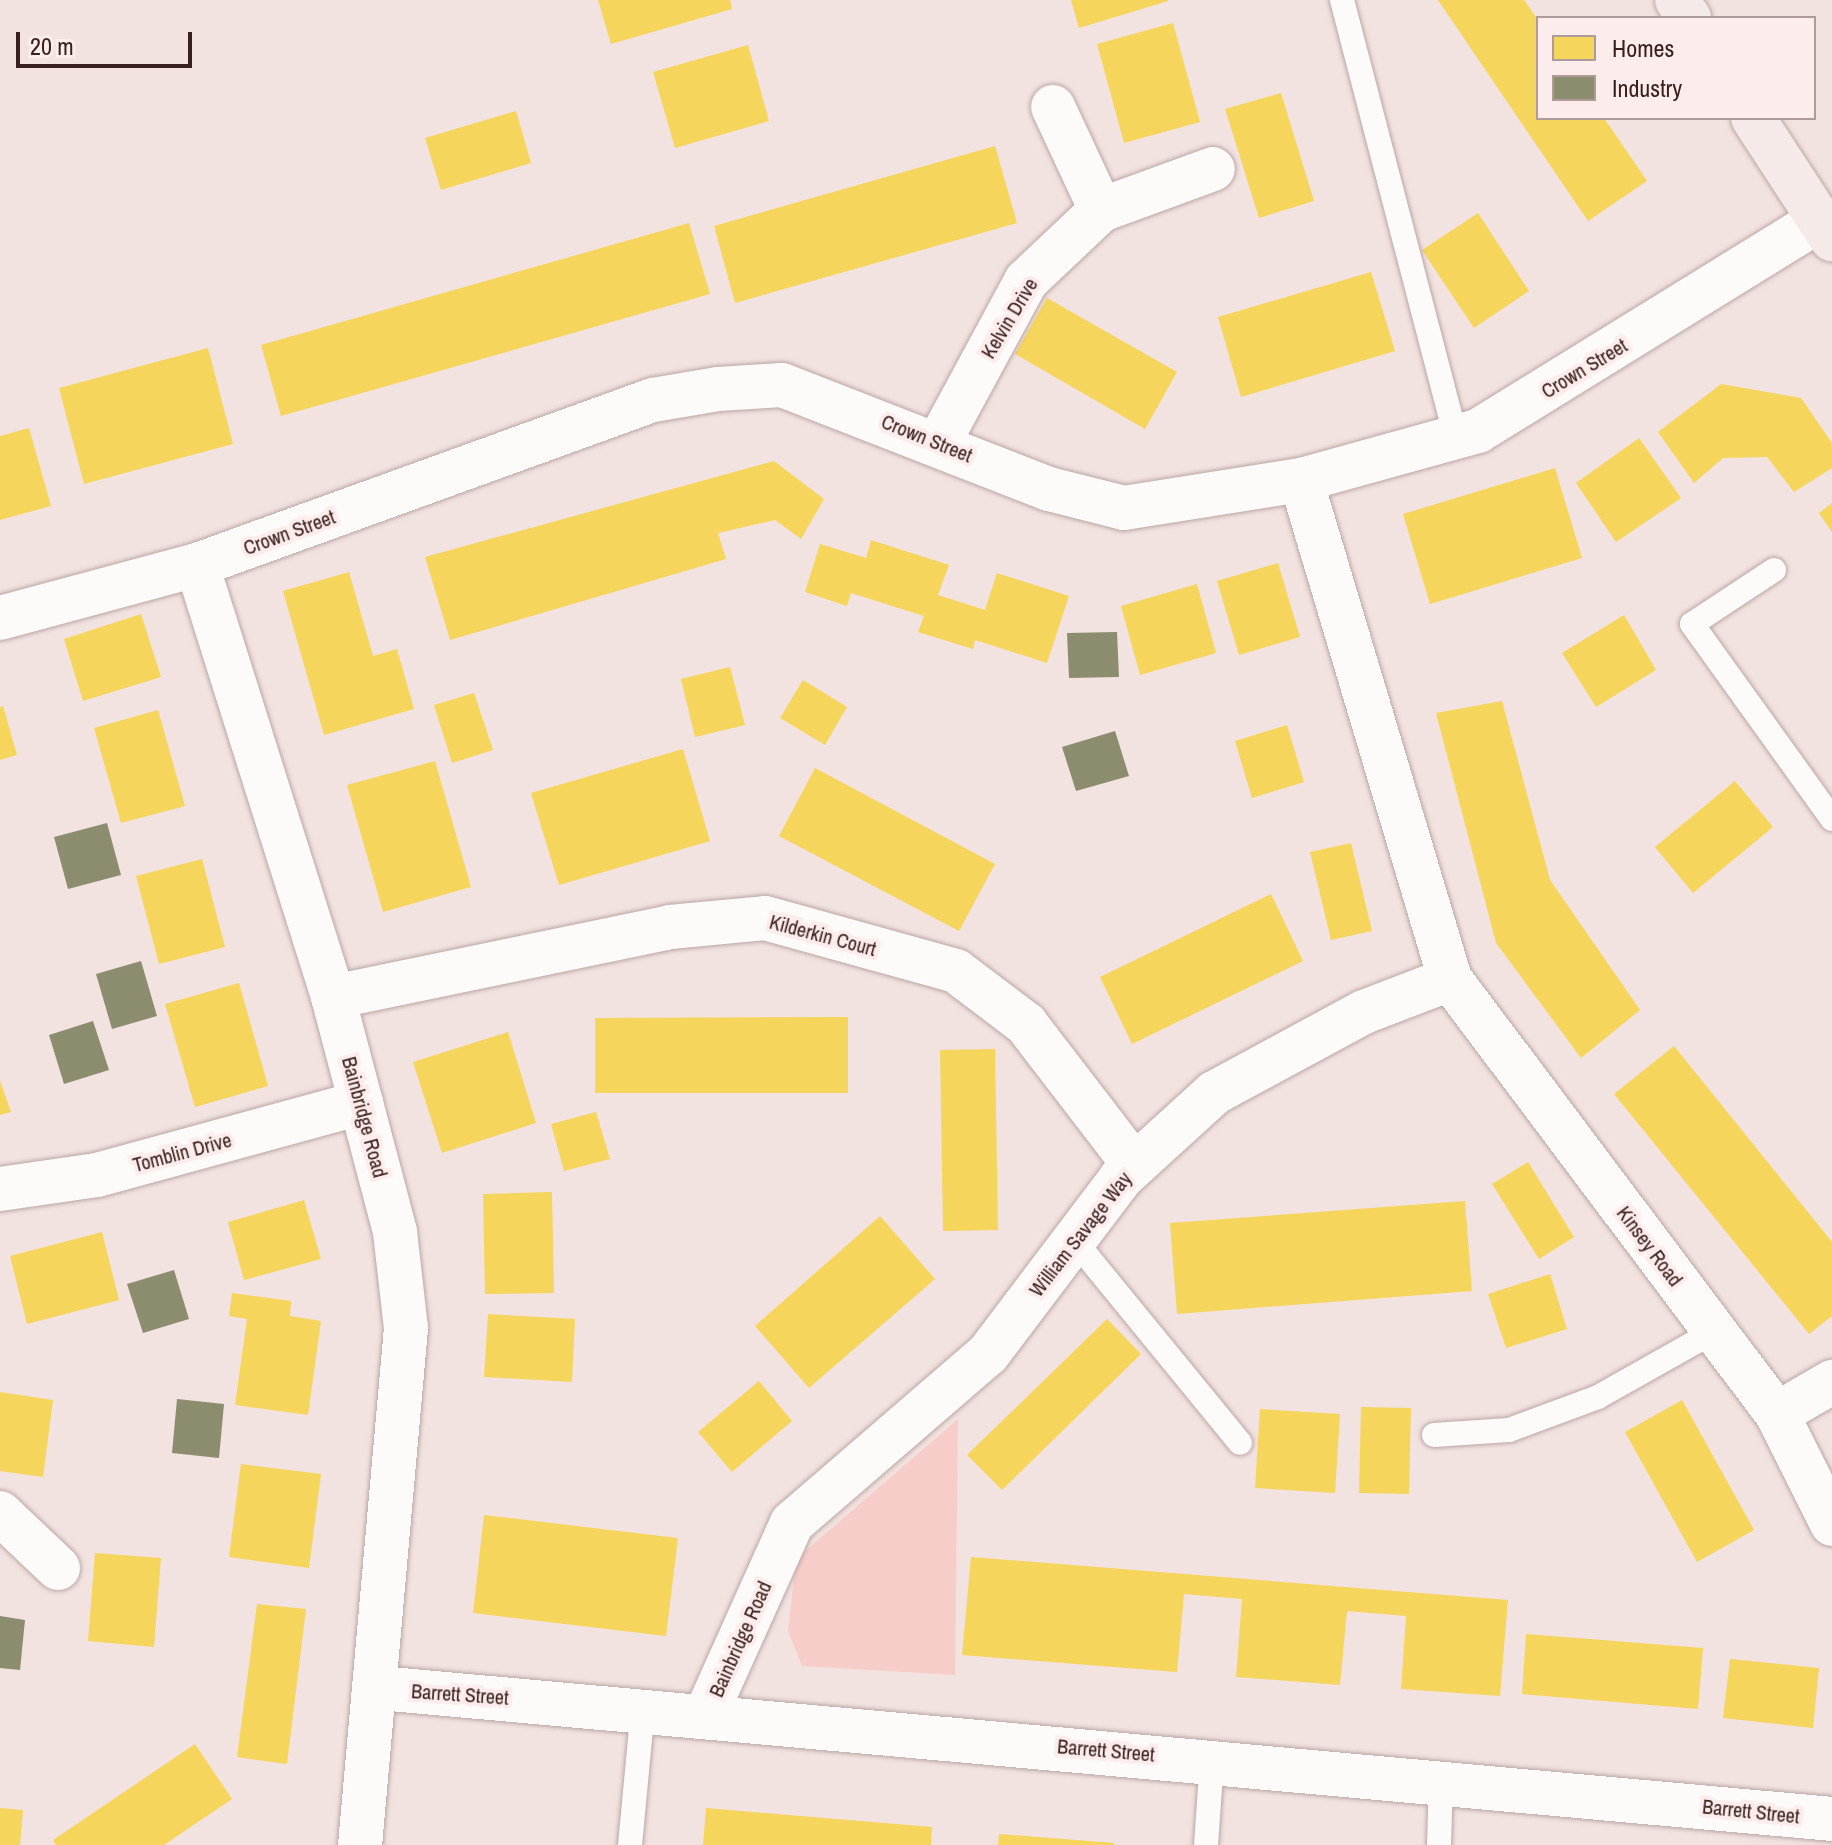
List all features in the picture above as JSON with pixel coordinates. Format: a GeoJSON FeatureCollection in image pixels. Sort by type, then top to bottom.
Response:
{"type":"FeatureCollection","features":[{"type":"Feature","properties":{"kind":"main road"},"geometry":{"type":"LineString","coordinates":[[1754,120],[1826,230]]}},
{"type":"Feature","properties":{"kind":"street"},"geometry":{"type":"LineString","coordinates":[[1053,107],[1101,210]]}},
{"type":"Feature","properties":{"kind":"street","name":"Kelvin Drive"},"geometry":{"type":"LineString","coordinates":[[939,442],[1026,281],[1101,210],[1213,169]]}},
{"type":"Feature","properties":{"kind":"street","name":"Crown Street"},"geometry":{"type":"LineString","coordinates":[[0,618],[197,565],[653,400],[718,389],[782,385],[939,442],[1049,489],[1124,508],[1301,480],[1456,437],[1576,375],[1826,230]]}},
{"type":"Feature","properties":{"kind":"street"},"geometry":{"type":"LineString","coordinates":[[1301,480],[1450,979]]}},
{"type":"Feature","properties":{"kind":"street","name":"Bainbridge Road"},"geometry":{"type":"LineString","coordinates":[[197,565],[333,997],[395,1232],[406,1328],[379,1688],[360,1845]]}},
{"type":"Feature","properties":{"kind":"street","name":"Kilderkin Court"},"geometry":{"type":"LineString","coordinates":[[333,997],[670,927],[765,918],[956,971],[1026,1024],[1134,1165]]}},
{"type":"Feature","properties":{"kind":"street","name":"William Savage Way"},"geometry":{"type":"LineString","coordinates":[[792,1523],[988,1354],[1134,1165],[1214,1093],[1364,1012],[1450,979]]}},
{"type":"Feature","properties":{"kind":"street","name":"Kinsey Road"},"geometry":{"type":"LineString","coordinates":[[1450,979],[1777,1414],[1832,1524]]}},
{"type":"Feature","properties":{"kind":"street","name":"Tomblin Drive"},"geometry":{"type":"LineString","coordinates":[[0,1189],[97,1175],[361,1103]]}},
{"type":"Feature","properties":{"kind":"street"},"geometry":{"type":"LineString","coordinates":[[1777,1414],[1832,1382]]}},
{"type":"Feature","properties":{"kind":"street"},"geometry":{"type":"LineString","coordinates":[[0,1513],[58,1568]]}},
{"type":"Feature","properties":{"kind":"street","name":"Bainbridge Road"},"geometry":{"type":"LineString","coordinates":[[707,1712],[792,1523]]}},
{"type":"Feature","properties":{"kind":"street","name":"Barrett Street"},"geometry":{"type":"LineString","coordinates":[[379,1688],[707,1712],[1441,1779],[1832,1819]]}},
{"type":"Feature","properties":{"kind":"lane"},"geometry":{"type":"LineString","coordinates":[[1342,0],[1456,437]]}},
{"type":"Feature","properties":{"kind":"lane"},"geometry":{"type":"LineString","coordinates":[[1774,570],[1692,624],[1832,819]]}},
{"type":"Feature","properties":{"kind":"lane"},"geometry":{"type":"LineString","coordinates":[[1074,1240],[1240,1443]]}},
{"type":"Feature","properties":{"kind":"lane"},"geometry":{"type":"LineString","coordinates":[[1434,1435],[1509,1430],[1598,1397],[1715,1331]]}},
{"type":"Feature","properties":{"kind":"lane"},"geometry":{"type":"LineString","coordinates":[[630,1845],[643,1707]]}},
{"type":"Feature","properties":{"kind":"lane"},"geometry":{"type":"LineString","coordinates":[[1206,1845],[1212,1760]]}},
{"type":"Feature","properties":{"kind":"lane"},"geometry":{"type":"LineString","coordinates":[[1439,1845],[1441,1779]]}},
{"type":"Feature","properties":{"kind":"shaded area"},"geometry":{"type":"Polygon","coordinates":[[[958,1419],[955,1675],[802,1666],[788,1631],[796,1559],[958,1419]]]}},
{"type":"Feature","properties":{"kind":"building: Homes"},"geometry":{"type":"Polygon","coordinates":[[[598,0],[730,0],[732,9],[611,44],[598,0]]]}},
{"type":"Feature","properties":{"kind":"building: Homes"},"geometry":{"type":"Polygon","coordinates":[[[1071,0],[1168,0],[1168,1],[1079,28],[1071,0]]]}},
{"type":"Feature","properties":{"kind":"building: Homes"},"geometry":{"type":"Polygon","coordinates":[[[1438,0],[1524,0],[1536,17],[1536,120],[1605,120],[1647,181],[1588,221],[1438,0]]]}},
{"type":"Feature","properties":{"kind":"building: Homes"},"geometry":{"type":"Polygon","coordinates":[[[1173,23],[1200,122],[1124,143],[1097,44],[1173,23]]]}},
{"type":"Feature","properties":{"kind":"building: Homes"},"geometry":{"type":"Polygon","coordinates":[[[748,45],[769,121],[675,148],[653,72],[748,45]]]}},
{"type":"Feature","properties":{"kind":"building: Homes"},"geometry":{"type":"Polygon","coordinates":[[[1281,93],[1314,201],[1259,218],[1225,109],[1281,93]]]}},
{"type":"Feature","properties":{"kind":"building: Homes"},"geometry":{"type":"Polygon","coordinates":[[[516,111],[531,163],[441,190],[425,138],[516,111]]]}},
{"type":"Feature","properties":{"kind":"building: Homes"},"geometry":{"type":"Polygon","coordinates":[[[995,146],[1017,223],[735,303],[714,226],[995,146]]]}},
{"type":"Feature","properties":{"kind":"building: Homes"},"geometry":{"type":"Polygon","coordinates":[[[1478,213],[1529,291],[1474,328],[1422,250],[1478,213]]]}},
{"type":"Feature","properties":{"kind":"building: Homes"},"geometry":{"type":"Polygon","coordinates":[[[689,223],[710,294],[281,416],[261,345],[689,223]]]}},
{"type":"Feature","properties":{"kind":"building: Homes"},"geometry":{"type":"Polygon","coordinates":[[[1371,272],[1395,351],[1241,397],[1218,317],[1371,272]]]}},
{"type":"Feature","properties":{"kind":"building: Homes"},"geometry":{"type":"Polygon","coordinates":[[[1047,298],[1177,372],[1145,429],[1015,354],[1047,298]]]}},
{"type":"Feature","properties":{"kind":"building: Homes"},"geometry":{"type":"Polygon","coordinates":[[[208,348],[233,444],[84,484],[59,388],[208,348]]]}},
{"type":"Feature","properties":{"kind":"building: Homes"},"geometry":{"type":"Polygon","coordinates":[[[1721,384],[1801,398],[1832,443],[1832,468],[1794,492],[1767,457],[1723,458],[1694,483],[1658,432],[1721,384]]]}},
{"type":"Feature","properties":{"kind":"building: Homes"},"geometry":{"type":"Polygon","coordinates":[[[29,428],[51,506],[0,520],[0,436],[29,428]]]}},
{"type":"Feature","properties":{"kind":"building: Homes"},"geometry":{"type":"Polygon","coordinates":[[[1639,438],[1681,498],[1616,542],[1576,483],[1639,438]]]}},
{"type":"Feature","properties":{"kind":"building: Homes"},"geometry":{"type":"Polygon","coordinates":[[[774,461],[824,499],[801,539],[775,520],[718,533],[726,559],[450,640],[425,557],[774,461]]]}},
{"type":"Feature","properties":{"kind":"building: Homes"},"geometry":{"type":"Polygon","coordinates":[[[1555,468],[1582,558],[1430,604],[1403,514],[1555,468]]]}},
{"type":"Feature","properties":{"kind":"building: Homes"},"geometry":{"type":"Polygon","coordinates":[[[1832,503],[1832,532],[1819,513],[1832,503]]]}},
{"type":"Feature","properties":{"kind":"building: Homes"},"geometry":{"type":"Polygon","coordinates":[[[871,540],[949,565],[938,595],[985,610],[997,573],[1069,596],[1047,663],[975,640],[973,649],[918,632],[924,616],[851,593],[847,606],[805,592],[820,544],[866,558],[871,540]]]}},
{"type":"Feature","properties":{"kind":"building: Homes"},"geometry":{"type":"Polygon","coordinates":[[[1278,563],[1300,637],[1239,655],[1217,581],[1278,563]]]}},
{"type":"Feature","properties":{"kind":"building: Homes"},"geometry":{"type":"Polygon","coordinates":[[[349,572],[373,656],[397,649],[414,709],[324,735],[283,591],[349,572]]]}},
{"type":"Feature","properties":{"kind":"building: Homes"},"geometry":{"type":"Polygon","coordinates":[[[1197,584],[1216,653],[1140,675],[1121,606],[1197,584]]]}},
{"type":"Feature","properties":{"kind":"building: Homes"},"geometry":{"type":"Polygon","coordinates":[[[141,614],[161,677],[83,701],[64,639],[141,614]]]}},
{"type":"Feature","properties":{"kind":"building: Homes"},"geometry":{"type":"Polygon","coordinates":[[[1624,615],[1656,670],[1596,707],[1562,653],[1624,615]]]}},
{"type":"Feature","properties":{"kind":"building: Homes"},"geometry":{"type":"Polygon","coordinates":[[[730,667],[745,725],[695,737],[681,679],[730,667]]]}},
{"type":"Feature","properties":{"kind":"building: Homes"},"geometry":{"type":"Polygon","coordinates":[[[803,680],[847,707],[825,745],[780,718],[803,680]]]}},
{"type":"Feature","properties":{"kind":"building: Homes"},"geometry":{"type":"Polygon","coordinates":[[[474,693],[493,750],[452,763],[434,705],[474,693]]]}},
{"type":"Feature","properties":{"kind":"building: Homes"},"geometry":{"type":"Polygon","coordinates":[[[1502,701],[1550,880],[1640,1010],[1581,1058],[1496,943],[1436,713],[1502,701]]]}},
{"type":"Feature","properties":{"kind":"building: Homes"},"geometry":{"type":"Polygon","coordinates":[[[3,706],[17,755],[0,760],[0,707],[3,706]]]}},
{"type":"Feature","properties":{"kind":"building: Homes"},"geometry":{"type":"Polygon","coordinates":[[[158,710],[185,806],[121,823],[94,728],[158,710]]]}},
{"type":"Feature","properties":{"kind":"building: Homes"},"geometry":{"type":"Polygon","coordinates":[[[1287,725],[1304,782],[1252,798],[1235,741],[1287,725]]]}},
{"type":"Feature","properties":{"kind":"building: Homes"},"geometry":{"type":"Polygon","coordinates":[[[683,749],[710,841],[559,885],[531,793],[683,749]]]}},
{"type":"Feature","properties":{"kind":"building: Homes"},"geometry":{"type":"Polygon","coordinates":[[[435,761],[471,887],[383,912],[347,785],[435,761]]]}},
{"type":"Feature","properties":{"kind":"building: Homes"},"geometry":{"type":"Polygon","coordinates":[[[815,768],[995,864],[959,931],[779,836],[815,768]]]}},
{"type":"Feature","properties":{"kind":"building: Homes"},"geometry":{"type":"Polygon","coordinates":[[[1735,781],[1773,827],[1693,893],[1655,847],[1735,781]]]}},
{"type":"Feature","properties":{"kind":"building: Homes"},"geometry":{"type":"Polygon","coordinates":[[[1351,843],[1372,931],[1331,940],[1310,852],[1351,843]]]}},
{"type":"Feature","properties":{"kind":"building: Homes"},"geometry":{"type":"Polygon","coordinates":[[[202,859],[225,947],[159,964],[136,876],[202,859]]]}},
{"type":"Feature","properties":{"kind":"building: Homes"},"geometry":{"type":"Polygon","coordinates":[[[1271,894],[1303,961],[1132,1044],[1100,977],[1271,894]]]}},
{"type":"Feature","properties":{"kind":"building: Homes"},"geometry":{"type":"Polygon","coordinates":[[[239,983],[268,1086],[195,1107],[165,1004],[239,983]]]}},
{"type":"Feature","properties":{"kind":"building: Homes"},"geometry":{"type":"Polygon","coordinates":[[[848,1017],[848,1093],[595,1093],[595,1018],[848,1017]]]}},
{"type":"Feature","properties":{"kind":"building: Homes"},"geometry":{"type":"Polygon","coordinates":[[[508,1032],[536,1123],[442,1153],[413,1062],[508,1032]]]}},
{"type":"Feature","properties":{"kind":"building: Homes"},"geometry":{"type":"Polygon","coordinates":[[[1674,1046],[1832,1242],[1832,1316],[1809,1334],[1614,1094],[1674,1046]]]}},
{"type":"Feature","properties":{"kind":"building: Homes"},"geometry":{"type":"Polygon","coordinates":[[[995,1049],[998,1230],[943,1231],[940,1050],[995,1049]]]}},
{"type":"Feature","properties":{"kind":"building: Homes"},"geometry":{"type":"Polygon","coordinates":[[[0,1081],[11,1112],[0,1115],[0,1081]]]}},
{"type":"Feature","properties":{"kind":"building: Homes"},"geometry":{"type":"Polygon","coordinates":[[[596,1112],[610,1159],[564,1171],[551,1124],[596,1112]]]}},
{"type":"Feature","properties":{"kind":"building: Homes"},"geometry":{"type":"Polygon","coordinates":[[[1528,1162],[1574,1237],[1539,1259],[1492,1184],[1528,1162]]]}},
{"type":"Feature","properties":{"kind":"building: Homes"},"geometry":{"type":"Polygon","coordinates":[[[552,1192],[554,1293],[485,1294],[483,1194],[552,1192]]]}},
{"type":"Feature","properties":{"kind":"building: Homes"},"geometry":{"type":"Polygon","coordinates":[[[304,1200],[321,1259],[244,1280],[228,1222],[304,1200]]]}},
{"type":"Feature","properties":{"kind":"building: Homes"},"geometry":{"type":"Polygon","coordinates":[[[1465,1201],[1472,1291],[1177,1314],[1170,1223],[1465,1201]]]}},
{"type":"Feature","properties":{"kind":"building: Homes"},"geometry":{"type":"Polygon","coordinates":[[[880,1216],[935,1279],[809,1388],[755,1326],[880,1216]]]}},
{"type":"Feature","properties":{"kind":"building: Homes"},"geometry":{"type":"Polygon","coordinates":[[[102,1232],[119,1300],[27,1324],[10,1256],[102,1232]]]}},
{"type":"Feature","properties":{"kind":"building: Homes"},"geometry":{"type":"Polygon","coordinates":[[[1550,1274],[1567,1329],[1506,1348],[1488,1294],[1550,1274]]]}},
{"type":"Feature","properties":{"kind":"building: Homes"},"geometry":{"type":"Polygon","coordinates":[[[232,1293],[291,1301],[290,1316],[321,1321],[308,1415],[235,1405],[247,1319],[229,1316],[232,1293]]]}},
{"type":"Feature","properties":{"kind":"building: Homes"},"geometry":{"type":"Polygon","coordinates":[[[488,1314],[575,1319],[572,1382],[484,1377],[488,1314]]]}},
{"type":"Feature","properties":{"kind":"building: Homes"},"geometry":{"type":"Polygon","coordinates":[[[1107,1319],[1141,1354],[1002,1490],[967,1455],[1107,1319]]]}},
{"type":"Feature","properties":{"kind":"building: Homes"},"geometry":{"type":"Polygon","coordinates":[[[759,1381],[792,1421],[732,1472],[698,1432],[759,1381]]]}},
{"type":"Feature","properties":{"kind":"building: Homes"},"geometry":{"type":"Polygon","coordinates":[[[0,1392],[53,1400],[43,1477],[0,1471],[0,1392]]]}},
{"type":"Feature","properties":{"kind":"building: Homes"},"geometry":{"type":"Polygon","coordinates":[[[1682,1400],[1754,1530],[1697,1562],[1625,1432],[1682,1400]]]}},
{"type":"Feature","properties":{"kind":"building: Homes"},"geometry":{"type":"Polygon","coordinates":[[[1361,1407],[1411,1408],[1409,1494],[1359,1493],[1361,1407]]]}},
{"type":"Feature","properties":{"kind":"building: Homes"},"geometry":{"type":"Polygon","coordinates":[[[1260,1409],[1340,1414],[1335,1493],[1255,1488],[1260,1409]]]}},
{"type":"Feature","properties":{"kind":"building: Homes"},"geometry":{"type":"Polygon","coordinates":[[[241,1464],[321,1474],[309,1568],[229,1557],[241,1464]]]}},
{"type":"Feature","properties":{"kind":"building: Homes"},"geometry":{"type":"Polygon","coordinates":[[[484,1515],[678,1538],[666,1636],[473,1613],[484,1515]]]}},
{"type":"Feature","properties":{"kind":"building: Homes"},"geometry":{"type":"Polygon","coordinates":[[[95,1553],[161,1558],[154,1647],[88,1641],[95,1553]]]}},
{"type":"Feature","properties":{"kind":"building: Homes"},"geometry":{"type":"Polygon","coordinates":[[[971,1557],[1508,1600],[1500,1696],[1401,1689],[1406,1616],[1347,1611],[1340,1685],[1236,1677],[1242,1599],[1184,1594],[1177,1672],[962,1655],[971,1557]]]}},
{"type":"Feature","properties":{"kind":"building: Homes"},"geometry":{"type":"Polygon","coordinates":[[[257,1604],[306,1609],[287,1764],[237,1757],[257,1604]]]}},
{"type":"Feature","properties":{"kind":"building: Homes"},"geometry":{"type":"Polygon","coordinates":[[[1526,1634],[1703,1648],[1698,1709],[1522,1694],[1526,1634]]]}},
{"type":"Feature","properties":{"kind":"building: Homes"},"geometry":{"type":"Polygon","coordinates":[[[1730,1659],[1819,1668],[1813,1728],[1723,1718],[1730,1659]]]}},
{"type":"Feature","properties":{"kind":"building: Homes"},"geometry":{"type":"Polygon","coordinates":[[[195,1744],[232,1799],[164,1845],[56,1845],[53,1840],[195,1744]]]}},
{"type":"Feature","properties":{"kind":"building: Homes"},"geometry":{"type":"Polygon","coordinates":[[[0,1808],[23,1810],[20,1845],[0,1845],[0,1808]]]}},
{"type":"Feature","properties":{"kind":"building: Homes"},"geometry":{"type":"Polygon","coordinates":[[[706,1808],[932,1827],[931,1845],[703,1845],[706,1808]]]}},
{"type":"Feature","properties":{"kind":"building: Homes"},"geometry":{"type":"Polygon","coordinates":[[[999,1834],[1114,1843],[1114,1845],[998,1845],[999,1834]]]}},
{"type":"Feature","properties":{"kind":"building: Industry"},"geometry":{"type":"Polygon","coordinates":[[[1117,632],[1119,677],[1069,678],[1067,633],[1117,632]]]}},
{"type":"Feature","properties":{"kind":"building: Industry"},"geometry":{"type":"Polygon","coordinates":[[[1115,731],[1129,776],[1076,791],[1062,747],[1115,731]]]}},
{"type":"Feature","properties":{"kind":"building: Industry"},"geometry":{"type":"Polygon","coordinates":[[[107,823],[121,875],[68,889],[54,837],[107,823]]]}},
{"type":"Feature","properties":{"kind":"building: Industry"},"geometry":{"type":"Polygon","coordinates":[[[141,961],[157,1016],[112,1029],[96,974],[141,961]]]}},
{"type":"Feature","properties":{"kind":"building: Industry"},"geometry":{"type":"Polygon","coordinates":[[[93,1021],[109,1070],[64,1084],[49,1035],[93,1021]]]}},
{"type":"Feature","properties":{"kind":"building: Industry"},"geometry":{"type":"Polygon","coordinates":[[[174,1270],[189,1319],[143,1333],[127,1284],[174,1270]]]}},
{"type":"Feature","properties":{"kind":"building: Industry"},"geometry":{"type":"Polygon","coordinates":[[[177,1399],[224,1404],[219,1458],[172,1453],[177,1399]]]}},
{"type":"Feature","properties":{"kind":"building: Industry"},"geometry":{"type":"Polygon","coordinates":[[[0,1616],[25,1620],[20,1670],[0,1668],[0,1616]]]}}]}
